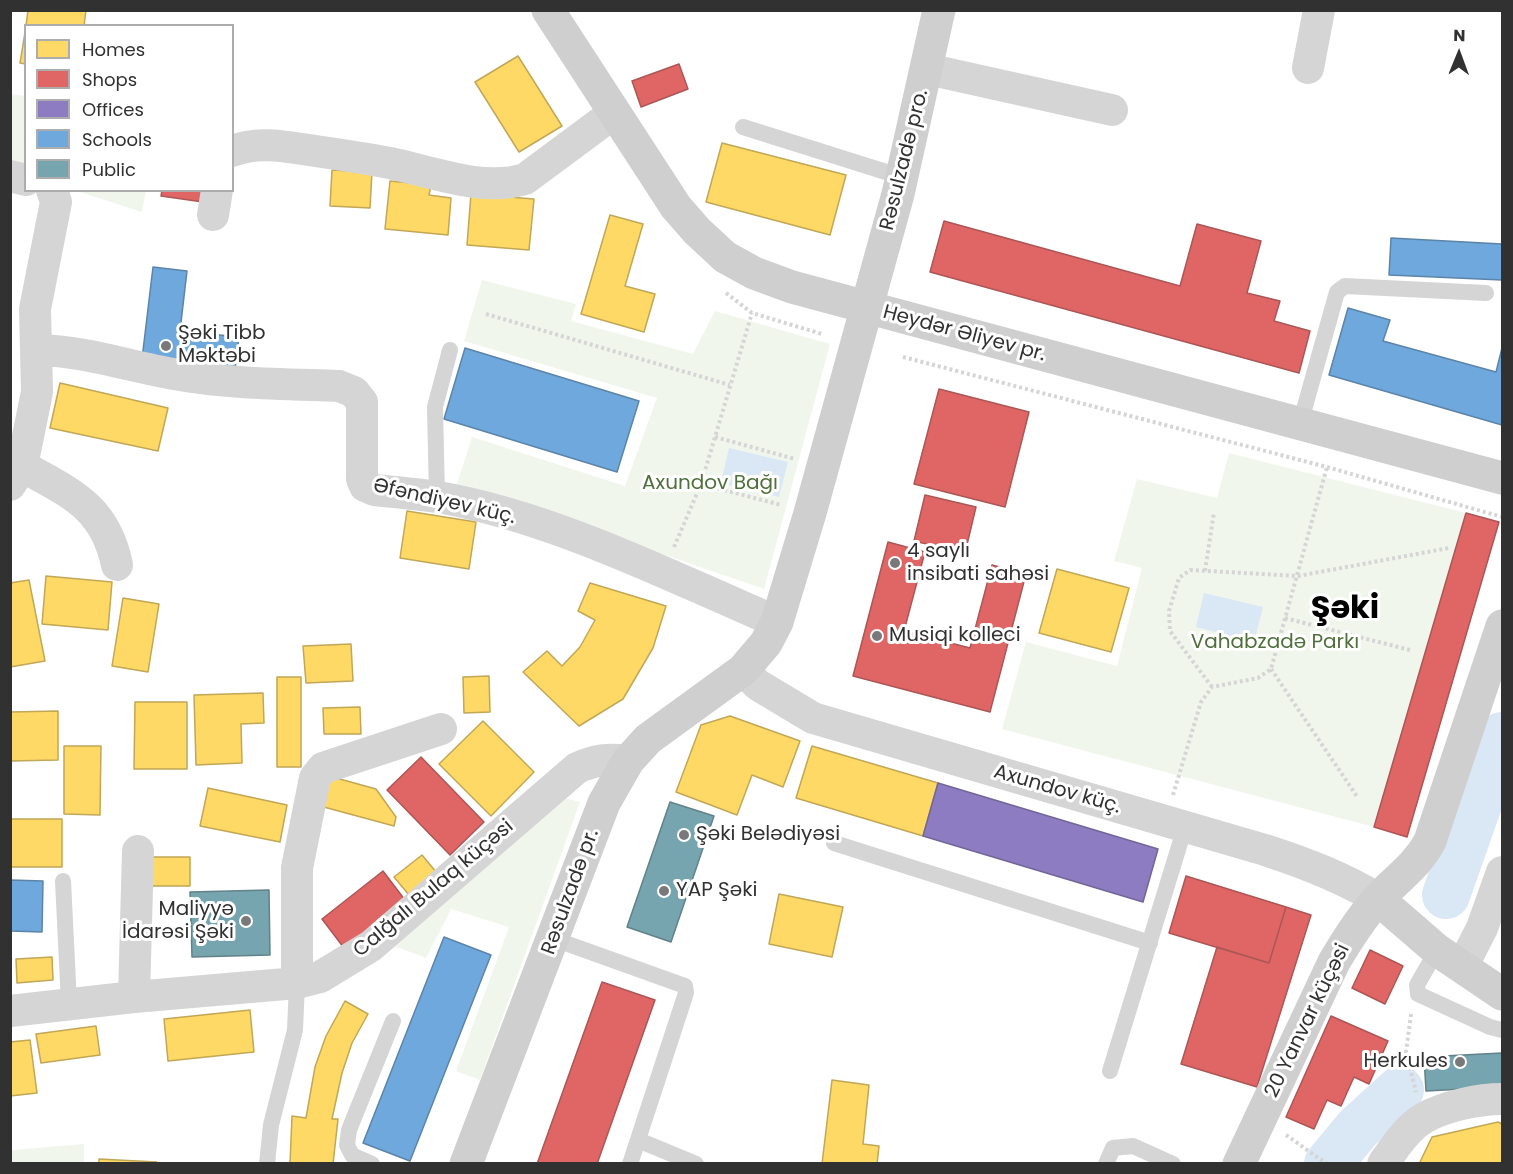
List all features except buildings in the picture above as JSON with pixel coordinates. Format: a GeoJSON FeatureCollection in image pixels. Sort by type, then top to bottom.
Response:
{"type":"FeatureCollection","features":[{"type":"Feature","properties":{"kind":"main road","name":"Heydər Əliyev pr."},"geometry":{"type":"LineString","coordinates":[[548,10],[676,207],[725,257],[754,273],[792,288],[867,309],[1503,478]]}},
{"type":"Feature","properties":{"kind":"main road","name":"Rəsulzadə pro."},"geometry":{"type":"LineString","coordinates":[[810,513],[902,177],[939,10]]}},
{"type":"Feature","properties":{"kind":"main road","name":"Rəsulzadə pr."},"geometry":{"type":"LineString","coordinates":[[466,1164],[554,939],[604,803],[628,761],[648,739],[743,670],[766,643],[777,622],[810,513]]}},
{"type":"Feature","properties":{"kind":"main road","name":"20 Yanvar küçəsi"},"geometry":{"type":"LineString","coordinates":[[1239,1164],[1334,962],[1349,936],[1378,899],[1422,856],[1430,841],[1503,626]]}},
{"type":"Feature","properties":{"kind":"main road"},"geometry":{"type":"LineString","coordinates":[[1378,899],[1450,958],[1503,994]]}},
{"type":"Feature","properties":{"kind":"street"},"geometry":{"type":"LineString","coordinates":[[1308,68],[1319,10]]}},
{"type":"Feature","properties":{"kind":"street"},"geometry":{"type":"LineString","coordinates":[[927,69],[1112,110]]}},
{"type":"Feature","properties":{"kind":"street"},"geometry":{"type":"LineString","coordinates":[[234,150],[245,146],[285,146],[365,158],[487,183],[509,184],[525,179],[614,113]]}},
{"type":"Feature","properties":{"kind":"street"},"geometry":{"type":"LineString","coordinates":[[53,192],[56,202],[35,309],[38,350],[37,392],[16,475],[83,501],[105,528],[117,565]]}},
{"type":"Feature","properties":{"kind":"street","name":"Əfəndiyev küç."},"geometry":{"type":"LineString","coordinates":[[38,350],[75,353],[174,374],[217,380],[339,386],[354,392],[362,402],[362,479],[365,486],[374,490],[437,497],[507,514],[611,550],[777,622]]}},
{"type":"Feature","properties":{"kind":"street","name":"Axundov küç."},"geometry":{"type":"LineString","coordinates":[[743,670],[758,686],[813,718],[1316,867],[1351,882],[1378,899]]}},
{"type":"Feature","properties":{"kind":"street"},"geometry":{"type":"LineString","coordinates":[[297,983],[297,868],[315,778],[323,768],[441,729]]}},
{"type":"Feature","properties":{"kind":"street","name":"Calğalı Bulaq küçəsi"},"geometry":{"type":"LineString","coordinates":[[10,1011],[134,996],[297,983],[320,977],[371,946],[577,768],[611,758],[628,761]]}},
{"type":"Feature","properties":{"kind":"street"},"geometry":{"type":"LineString","coordinates":[[134,996],[138,851]]}},
{"type":"Feature","properties":{"kind":"street"},"geometry":{"type":"LineString","coordinates":[[1450,958],[1482,928],[1503,872]]}},
{"type":"Feature","properties":{"kind":"street"},"geometry":{"type":"LineString","coordinates":[[1383,1164],[1410,1130],[1424,1118],[1473,1103],[1503,1099]]}},
{"type":"Feature","properties":{"kind":"lane"},"geometry":{"type":"LineString","coordinates":[[743,127],[902,177]]}},
{"type":"Feature","properties":{"kind":"lane"},"geometry":{"type":"LineString","coordinates":[[1300,424],[1337,292],[1345,286],[1486,293]]}},
{"type":"Feature","properties":{"kind":"lane"},"geometry":{"type":"LineString","coordinates":[[437,497],[435,407],[450,350]]}},
{"type":"Feature","properties":{"kind":"lane"},"geometry":{"type":"LineString","coordinates":[[1110,1071],[1150,944],[1175,824]]}},
{"type":"Feature","properties":{"kind":"lane"},"geometry":{"type":"LineString","coordinates":[[834,843],[1150,944]]}},
{"type":"Feature","properties":{"kind":"lane"},"geometry":{"type":"LineString","coordinates":[[63,881],[69,1003]]}},
{"type":"Feature","properties":{"kind":"lane"},"geometry":{"type":"LineString","coordinates":[[554,939],[685,986],[686,993],[630,1164]]}},
{"type":"Feature","properties":{"kind":"lane"},"geometry":{"type":"LineString","coordinates":[[1450,958],[1417,985],[1418,994],[1490,1027],[1503,1030]]}},
{"type":"Feature","properties":{"kind":"lane"},"geometry":{"type":"LineString","coordinates":[[267,1164],[271,1125],[295,1030],[297,983]]}},
{"type":"Feature","properties":{"kind":"lane"},"geometry":{"type":"LineString","coordinates":[[372,1164],[351,1155],[347,1145],[349,1130],[393,1021]]}},
{"type":"Feature","properties":{"kind":"lane"},"geometry":{"type":"LineString","coordinates":[[638,1140],[696,1164]]}},
{"type":"Feature","properties":{"kind":"lane"},"geometry":{"type":"LineString","coordinates":[[1106,1164],[1113,1148],[1133,1146],[1173,1164]]}},
{"type":"Feature","properties":{"kind":"path"},"geometry":{"type":"LineString","coordinates":[[486,314],[730,385]]}},
{"type":"Feature","properties":{"kind":"path"},"geometry":{"type":"LineString","coordinates":[[663,572],[701,484],[752,314]]}},
{"type":"Feature","properties":{"kind":"path"},"geometry":{"type":"LineString","coordinates":[[903,357],[1327,467],[1503,517]]}},
{"type":"Feature","properties":{"kind":"path"},"geometry":{"type":"LineString","coordinates":[[1175,824],[1201,702],[1212,687],[1258,678],[1271,669],[1336,434]]}},
{"type":"Feature","properties":{"kind":"path"},"geometry":{"type":"LineString","coordinates":[[714,437],[823,467]]}},
{"type":"Feature","properties":{"kind":"path"},"geometry":{"type":"LineString","coordinates":[[701,484],[810,513]]}},
{"type":"Feature","properties":{"kind":"path"},"geometry":{"type":"LineString","coordinates":[[1204,571],[1214,512]]}},
{"type":"Feature","properties":{"kind":"path"},"geometry":{"type":"LineString","coordinates":[[1212,687],[1170,631],[1169,611],[1179,578],[1190,570],[1298,576],[1449,548]]}},
{"type":"Feature","properties":{"kind":"path"},"geometry":{"type":"LineString","coordinates":[[1285,618],[1410,650]]}},
{"type":"Feature","properties":{"kind":"path"},"geometry":{"type":"LineString","coordinates":[[1271,669],[1358,798]]}},
{"type":"Feature","properties":{"kind":"path"},"geometry":{"type":"LineString","coordinates":[[1418,994],[1408,1023],[1406,1052],[1424,1118]]}},
{"type":"Feature","properties":{"kind":"path"},"geometry":{"type":"LineString","coordinates":[[1290,1137],[1327,1164]]}},
{"type":"Feature","properties":{"kind":"green space"},"geometry":{"type":"Polygon","coordinates":[[[11,94],[24,96],[24,174],[11,169],[11,94]]]}},
{"type":"Feature","properties":{"kind":"green space"},"geometry":{"type":"Polygon","coordinates":[[[80,192],[146,192],[142,212],[80,192]]]}},
{"type":"Feature","properties":{"kind":"green space","name":"Axundov Bağı"},"geometry":{"type":"Polygon","coordinates":[[[482,280],[576,304],[571,321],[693,354],[715,311],[830,344],[764,589],[668,556],[455,490],[472,437],[625,486],[657,398],[464,341],[482,280]]]}},
{"type":"Feature","properties":{"kind":"green space","name":"Vahabzadə Parkı"},"geometry":{"type":"Polygon","coordinates":[[[1229,453],[1466,513],[1374,827],[1002,729],[1026,642],[1117,666],[1142,568],[1114,561],[1137,479],[1217,498],[1229,453]]]}},
{"type":"Feature","properties":{"kind":"green space"},"geometry":{"type":"Polygon","coordinates":[[[565,798],[580,802],[480,1080],[456,1071],[509,927],[451,909],[426,958],[394,946],[565,798]]]}},
{"type":"Feature","properties":{"kind":"green space"},"geometry":{"type":"Polygon","coordinates":[[[84,1144],[84,1163],[11,1163],[11,1150],[84,1144]]]}},
{"type":"Feature","properties":{"kind":"shaded area"},"geometry":{"type":"Polygon","coordinates":[[[729,448],[788,462],[779,497],[721,483],[729,448]]]}},
{"type":"Feature","properties":{"kind":"shaded area"},"geometry":{"type":"Polygon","coordinates":[[[1204,593],[1263,607],[1254,642],[1196,627],[1204,593]]]}},
{"type":"Feature","properties":{"kind":"waterway"},"geometry":{"type":"LineString","coordinates":[[1446,895],[1502,736]]}},
{"type":"Feature","properties":{"kind":"waterway"},"geometry":{"type":"LineString","coordinates":[[1328,1164],[1358,1128],[1400,1090]]}},
{"type":"Feature","properties":{"kind":"place","name":"Şəki Tibb Məktəbi"},"geometry":{"type":"Point","coordinates":[166,346]}},
{"type":"Feature","properties":{"kind":"place","name":"4 saylı insibati sahəsi"},"geometry":{"type":"Point","coordinates":[895,563]}},
{"type":"Feature","properties":{"kind":"place","name":"Musiqi kolleci"},"geometry":{"type":"Point","coordinates":[877,636]}},
{"type":"Feature","properties":{"kind":"place","name":"Şəki Belədiyəsi"},"geometry":{"type":"Point","coordinates":[684,835]}},
{"type":"Feature","properties":{"kind":"place","name":"YAP Şəki"},"geometry":{"type":"Point","coordinates":[664,891]}},
{"type":"Feature","properties":{"kind":"place","name":"Maliyyə İdarəsi Şəki"},"geometry":{"type":"Point","coordinates":[246,921]}},
{"type":"Feature","properties":{"kind":"place","name":"Herkules"},"geometry":{"type":"Point","coordinates":[1460,1062]}},
{"type":"Feature","properties":{"kind":"district","name":"Şəki"},"geometry":{"type":"Point","coordinates":[1345,610]}}]}
